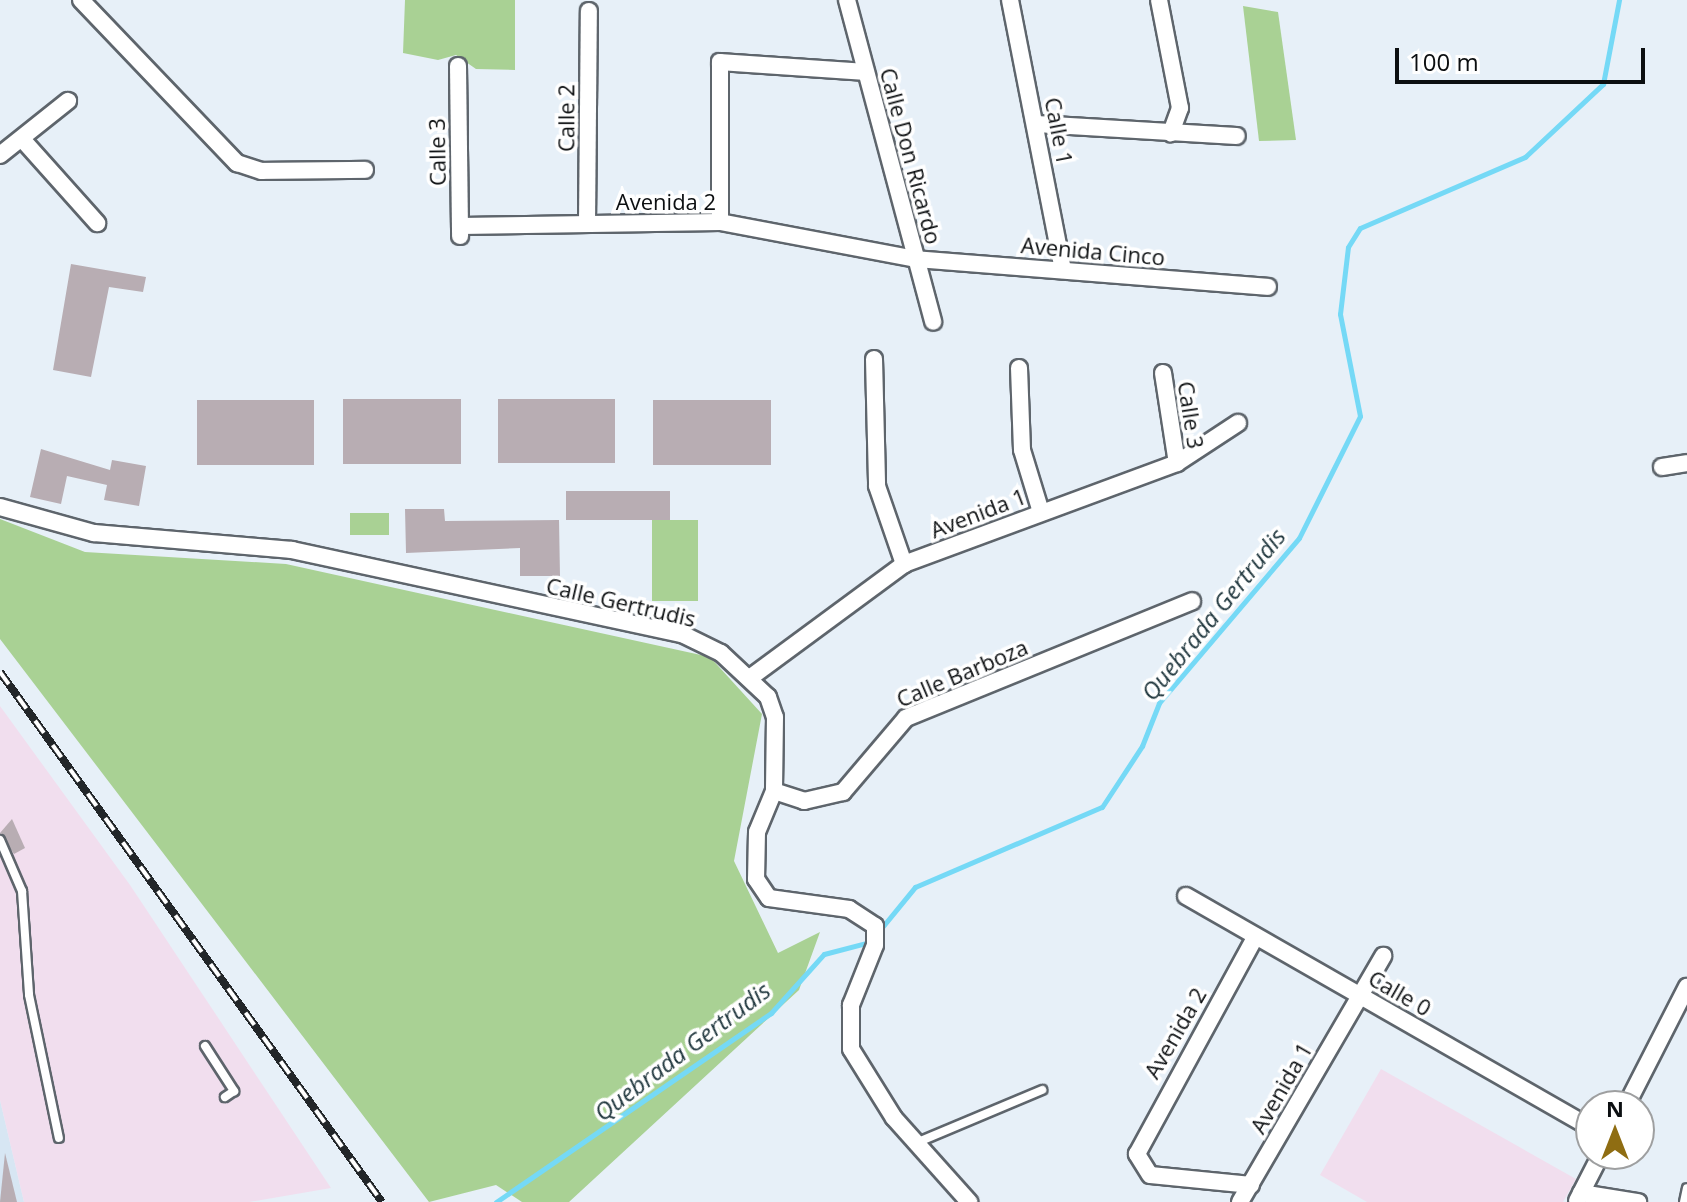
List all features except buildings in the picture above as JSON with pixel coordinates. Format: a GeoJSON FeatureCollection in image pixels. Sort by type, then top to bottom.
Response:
{"type":"FeatureCollection","features":[{"type":"Feature","properties":{"kind":"street"},"geometry":{"type":"LineString","coordinates":[[81,0],[237,163],[262,171],[365,170]]}},
{"type":"Feature","properties":{"kind":"street","name":"Calle Don Ricardo"},"geometry":{"type":"LineString","coordinates":[[847,0],[933,322]]}},
{"type":"Feature","properties":{"kind":"street","name":"Calle 1"},"geometry":{"type":"LineString","coordinates":[[1010,0],[1063,270]]}},
{"type":"Feature","properties":{"kind":"street"},"geometry":{"type":"LineString","coordinates":[[1159,0],[1180,108],[1171,133]]}},
{"type":"Feature","properties":{"kind":"street","name":"Calle 2"},"geometry":{"type":"LineString","coordinates":[[587,224],[589,11]]}},
{"type":"Feature","properties":{"kind":"street"},"geometry":{"type":"LineString","coordinates":[[720,222],[720,62],[866,72]]}},
{"type":"Feature","properties":{"kind":"street","name":"Calle 3"},"geometry":{"type":"LineString","coordinates":[[458,66],[460,231]]}},
{"type":"Feature","properties":{"kind":"street"},"geometry":{"type":"LineString","coordinates":[[0,155],[68,101]]}},
{"type":"Feature","properties":{"kind":"street"},"geometry":{"type":"LineString","coordinates":[[1036,124],[1237,136]]}},
{"type":"Feature","properties":{"kind":"street"},"geometry":{"type":"LineString","coordinates":[[22,139],[97,223]]}},
{"type":"Feature","properties":{"kind":"street","name":"Avenida 2"},"geometry":{"type":"LineString","coordinates":[[460,231],[587,224],[720,222],[915,259]]}},
{"type":"Feature","properties":{"kind":"street","name":"Avenida Cinco"},"geometry":{"type":"LineString","coordinates":[[915,259],[1268,287]]}},
{"type":"Feature","properties":{"kind":"street"},"geometry":{"type":"LineString","coordinates":[[874,359],[877,486],[904,564]]}},
{"type":"Feature","properties":{"kind":"street"},"geometry":{"type":"LineString","coordinates":[[1019,368],[1022,450],[1041,512]]}},
{"type":"Feature","properties":{"kind":"street","name":"Calle 3"},"geometry":{"type":"LineString","coordinates":[[1163,373],[1177,463]]}},
{"type":"Feature","properties":{"kind":"street","name":"Avenida 1"},"geometry":{"type":"LineString","coordinates":[[751,677],[904,564],[1177,463],[1238,423]]}},
{"type":"Feature","properties":{"kind":"street"},"geometry":{"type":"LineString","coordinates":[[1662,467],[1687,463]]}},
{"type":"Feature","properties":{"kind":"street","name":"Calle Gertrudis"},"geometry":{"type":"LineString","coordinates":[[0,507],[94,533],[292,550],[682,634],[751,677],[775,717],[774,791],[757,832],[756,879],[769,898],[794,906],[855,912],[875,926],[851,1005],[851,1049],[915,1143],[969,1202]]}},
{"type":"Feature","properties":{"kind":"street","name":"Calle Barboza"},"geometry":{"type":"LineString","coordinates":[[774,791],[804,801],[843,792],[906,718],[1192,601]]}},
{"type":"Feature","properties":{"kind":"street","name":"Calle 0"},"geometry":{"type":"LineString","coordinates":[[1186,896],[1575,1119]]}},
{"type":"Feature","properties":{"kind":"street","name":"Avenida 2"},"geometry":{"type":"LineString","coordinates":[[1251,1185],[1150,1175],[1137,1154],[1256,936]]}},
{"type":"Feature","properties":{"kind":"street","name":"Avenida 1"},"geometry":{"type":"LineString","coordinates":[[1240,1202],[1383,956]]}},
{"type":"Feature","properties":{"kind":"street"},"geometry":{"type":"LineString","coordinates":[[1634,1090],[1687,987]]}},
{"type":"Feature","properties":{"kind":"street"},"geometry":{"type":"LineString","coordinates":[[1593,1170],[1579,1198],[1638,1202]]}},
{"type":"Feature","properties":{"kind":"lane"},"geometry":{"type":"LineString","coordinates":[[0,840],[22,891],[29,995],[59,1138]]}},
{"type":"Feature","properties":{"kind":"lane"},"geometry":{"type":"LineString","coordinates":[[205,1046],[234,1091],[225,1097]]}},
{"type":"Feature","properties":{"kind":"lane"},"geometry":{"type":"LineString","coordinates":[[915,1143],[1042,1090]]}},
{"type":"Feature","properties":{"kind":"lane"},"geometry":{"type":"LineString","coordinates":[[1684,1202],[1687,1188]]}},
{"type":"Feature","properties":{"kind":"shaded area"},"geometry":{"type":"Polygon","coordinates":[[[0,706],[130,885],[331,1188],[249,1202],[24,1202],[0,1100],[0,706]]]}},
{"type":"Feature","properties":{"kind":"shaded area"},"geometry":{"type":"Polygon","coordinates":[[[1381,1069],[1576,1179],[1563,1202],[1367,1202],[1320,1175],[1381,1069]]]}},
{"type":"Feature","properties":{"kind":"shaded area"},"geometry":{"type":"Polygon","coordinates":[[[0,1100],[24,1202],[0,1202],[0,1100]]]}},
{"type":"Feature","properties":{"kind":"green space"},"geometry":{"type":"Polygon","coordinates":[[[405,0],[515,0],[515,70],[476,69],[456,55],[438,60],[403,53],[405,0]]]}},
{"type":"Feature","properties":{"kind":"green space"},"geometry":{"type":"Polygon","coordinates":[[[1243,6],[1278,12],[1296,140],[1259,141],[1243,6]]]}},
{"type":"Feature","properties":{"kind":"green space"},"geometry":{"type":"Polygon","coordinates":[[[350,513],[389,513],[389,535],[350,535],[350,513]]]}},
{"type":"Feature","properties":{"kind":"green space"},"geometry":{"type":"Polygon","coordinates":[[[0,519],[85,552],[286,564],[710,657],[762,714],[734,861],[778,953],[820,932],[799,990],[569,1202],[522,1202],[496,1185],[429,1202],[0,639],[0,519]]]}},
{"type":"Feature","properties":{"kind":"green space"},"geometry":{"type":"Polygon","coordinates":[[[652,520],[698,520],[698,601],[652,601],[652,520]]]}},
{"type":"Feature","properties":{"kind":"waterway","name":"Quebrada Gertrudis"},"geometry":{"type":"LineString","coordinates":[[879,931],[915,887],[1102,807],[1142,746],[1159,703],[1299,538],[1360,416],[1340,314],[1348,247],[1360,228],[1525,157],[1603,84],[1619,0]]}},
{"type":"Feature","properties":{"kind":"waterway","name":"Quebrada Gertrudis"},"geometry":{"type":"LineString","coordinates":[[496,1202],[771,1013],[824,954],[870,942]]}},
{"type":"Feature","properties":{"kind":"railway"},"geometry":{"type":"LineString","coordinates":[[0,672],[382,1202]]}}]}
